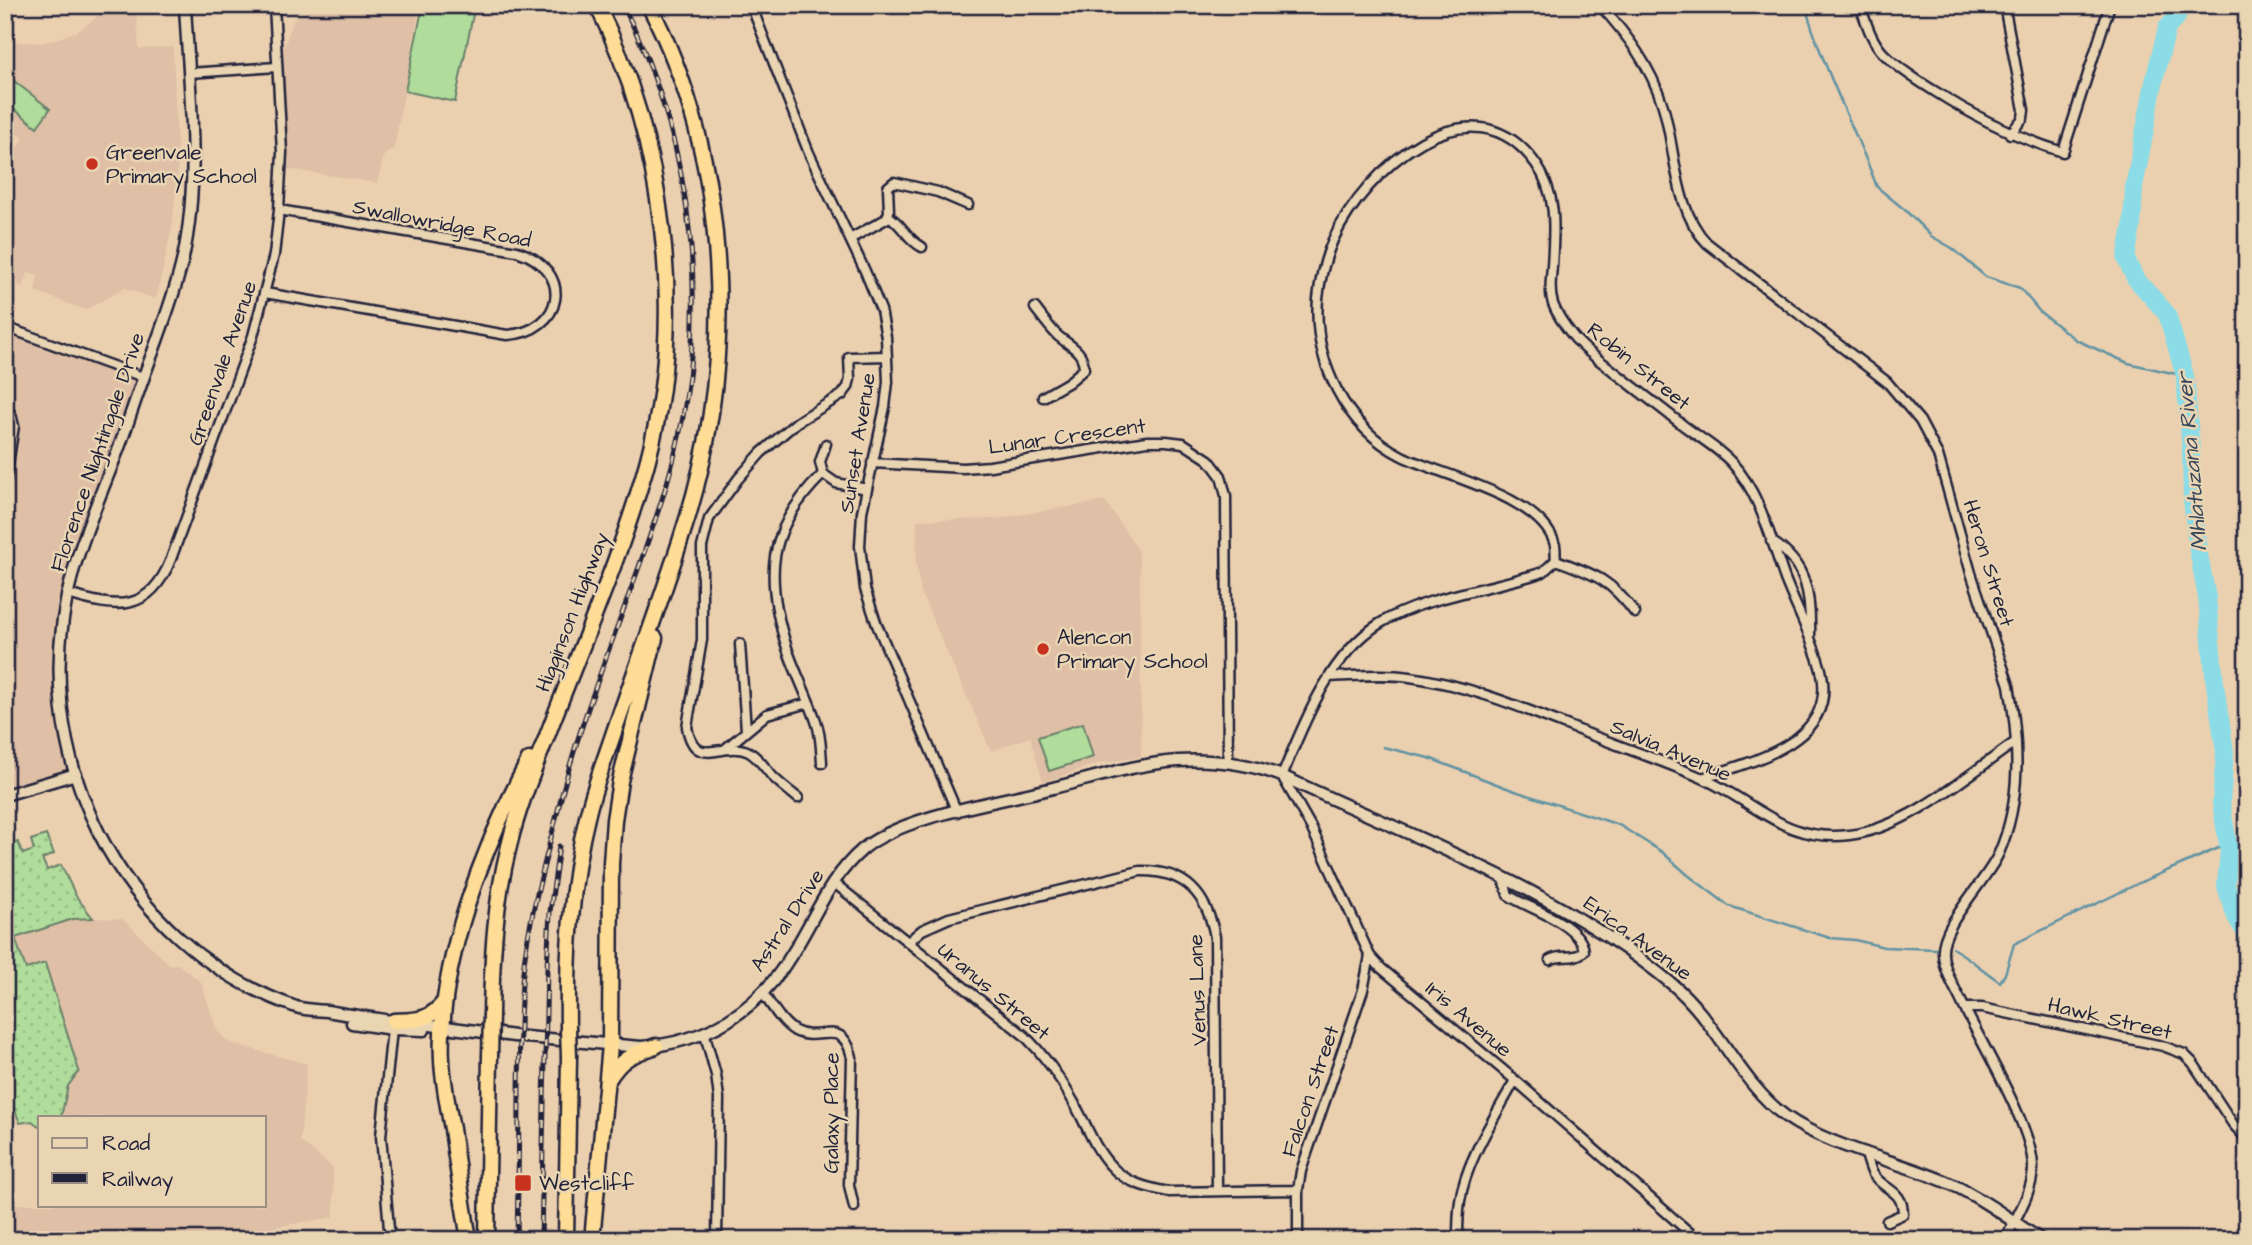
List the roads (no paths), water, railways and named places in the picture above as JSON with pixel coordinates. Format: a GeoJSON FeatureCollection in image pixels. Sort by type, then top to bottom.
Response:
{"type":"FeatureCollection","features":[{"type":"Feature","properties":{"kind":"highway","name":"Higginson Highway"},"geometry":{"type":"LineString","coordinates":[[487,1240],[493,936],[509,845],[524,797],[625,534],[648,460],[663,373],[667,323],[665,268],[661,220],[650,158],[616,46],[597,5]]}},
{"type":"Feature","properties":{"kind":"highway"},"geometry":{"type":"LineString","coordinates":[[592,1240],[610,1045],[611,863],[614,820],[633,725],[704,458],[718,347],[719,289],[711,205],[695,128],[681,80],[649,5]]}},
{"type":"Feature","properties":{"kind":"highway"},"geometry":{"type":"LineString","coordinates":[[566,1240],[569,1057],[567,951],[573,894],[588,812],[684,530]]}},
{"type":"Feature","properties":{"kind":"highway"},"geometry":{"type":"LineString","coordinates":[[469,1240],[442,1061],[445,1001],[457,943],[481,868],[515,787],[558,706]]}},
{"type":"Feature","properties":{"kind":"highway"},"geometry":{"type":"LineString","coordinates":[[393,1025],[432,1016],[445,1001]]}},
{"type":"Feature","properties":{"kind":"highway"},"geometry":{"type":"LineString","coordinates":[[608,1080],[625,1058],[656,1046]]}},
{"type":"Feature","properties":{"kind":"street","name":"Florence Nightingale Drive"},"geometry":{"type":"LineString","coordinates":[[186,5],[193,184],[188,231],[176,285],[90,522],[68,594],[60,671],[64,724],[76,774],[107,852],[142,901],[165,926],[220,970],[276,999],[335,1019],[442,1028]]}},
{"type":"Feature","properties":{"kind":"street","name":"Greenvale Avenue"},"geometry":{"type":"LineString","coordinates":[[68,594],[108,603],[132,603],[150,593],[164,577],[249,347],[265,293],[279,210],[282,152],[274,5]]}},
{"type":"Feature","properties":{"kind":"street","name":"Sunset Avenue"},"geometry":{"type":"LineString","coordinates":[[751,5],[809,153],[881,310],[887,356],[885,407],[867,489],[859,546],[865,589],[877,625],[957,812]]}},
{"type":"Feature","properties":{"kind":"street","name":"Heron Street"},"geometry":{"type":"LineString","coordinates":[[1600,5],[1632,45],[1655,83],[1663,107],[1683,201],[1693,227],[1707,243],[1887,382],[1920,421],[1945,477],[1971,573],[2009,685],[2014,743],[2016,788],[2004,841],[1994,864],[1949,929],[1943,943],[1945,967],[2008,1096],[2032,1155],[2030,1185],[2008,1234],[2008,1240]]}},
{"type":"Feature","properties":{"kind":"street"},"geometry":{"type":"LineString","coordinates":[[1860,5],[1876,44],[1906,72],[1980,120],[2010,134],[2063,152],[2110,5]]}},
{"type":"Feature","properties":{"kind":"street"},"geometry":{"type":"LineString","coordinates":[[2004,5],[2024,110],[2020,122],[2010,134]]}},
{"type":"Feature","properties":{"kind":"street"},"geometry":{"type":"LineString","coordinates":[[189,73],[277,67]]}},
{"type":"Feature","properties":{"kind":"street","name":"Robin Street"},"geometry":{"type":"LineString","coordinates":[[1556,560],[1555,543],[1544,526],[1508,498],[1400,455],[1371,435],[1345,404],[1324,361],[1318,300],[1324,264],[1334,238],[1353,207],[1374,181],[1407,152],[1427,137],[1463,126],[1479,127],[1502,134],[1519,146],[1536,164],[1548,185],[1553,204],[1550,292],[1554,307],[1576,340],[1730,461],[1752,491],[1819,663],[1824,689],[1820,709],[1811,724],[1787,747],[1702,778]]}},
{"type":"Feature","properties":{"kind":"street"},"geometry":{"type":"LineString","coordinates":[[888,216],[888,187],[894,182],[917,186],[968,205]]}},
{"type":"Feature","properties":{"kind":"street","name":"Swallowridge Road"},"geometry":{"type":"LineString","coordinates":[[265,293],[507,335],[522,334],[541,322],[555,300],[555,286],[548,269],[532,256],[279,210]]}},
{"type":"Feature","properties":{"kind":"street"},"geometry":{"type":"LineString","coordinates":[[850,239],[873,228],[888,216]]}},
{"type":"Feature","properties":{"kind":"street"},"geometry":{"type":"LineString","coordinates":[[888,216],[895,219],[915,243],[922,247]]}},
{"type":"Feature","properties":{"kind":"street"},"geometry":{"type":"LineString","coordinates":[[1035,308],[1058,335],[1078,350],[1084,360],[1084,369],[1069,382],[1043,397]]}},
{"type":"Feature","properties":{"kind":"street"},"geometry":{"type":"LineString","coordinates":[[5,327],[144,377]]}},
{"type":"Feature","properties":{"kind":"street"},"geometry":{"type":"LineString","coordinates":[[798,798],[773,777],[752,754],[742,749],[704,752],[695,748],[689,738],[687,727],[702,640],[702,547],[709,519],[761,453],[797,422],[842,395],[850,379],[849,357],[887,356]]}},
{"type":"Feature","properties":{"kind":"street"},"geometry":{"type":"LineString","coordinates":[[5,409],[14,420],[5,483]]}},
{"type":"Feature","properties":{"kind":"street","name":"Lunar Crescent"},"geometry":{"type":"LineString","coordinates":[[872,463],[963,468],[990,466],[1147,441],[1183,443],[1209,460],[1221,476],[1226,496],[1228,761]]}},
{"type":"Feature","properties":{"kind":"street"},"geometry":{"type":"LineString","coordinates":[[826,444],[820,462],[823,474],[836,483],[867,489]]}},
{"type":"Feature","properties":{"kind":"street"},"geometry":{"type":"LineString","coordinates":[[822,763],[817,723],[788,652],[777,609],[772,574],[774,558],[788,518],[803,494],[823,474]]}},
{"type":"Feature","properties":{"kind":"street"},"geometry":{"type":"LineString","coordinates":[[1771,541],[1788,552],[1805,583],[1810,598],[1810,641]]}},
{"type":"Feature","properties":{"kind":"street"},"geometry":{"type":"LineString","coordinates":[[1282,776],[1330,677],[1356,643],[1381,622],[1435,601],[1543,572],[1556,560],[1605,580],[1636,613]]}},
{"type":"Feature","properties":{"kind":"street"},"geometry":{"type":"LineString","coordinates":[[740,644],[746,730]]}},
{"type":"Feature","properties":{"kind":"street","name":"Salvia Avenue"},"geometry":{"type":"LineString","coordinates":[[1330,677],[1391,675],[1413,677],[1459,688],[1550,718],[1702,778],[1790,829],[1828,837],[1853,835],[1895,822],[2014,743]]}},
{"type":"Feature","properties":{"kind":"street"},"geometry":{"type":"LineString","coordinates":[[724,750],[767,713],[809,703]]}},
{"type":"Feature","properties":{"kind":"street","name":"Astral Drive"},"geometry":{"type":"LineString","coordinates":[[442,1028],[610,1045],[656,1046],[705,1035],[721,1026],[762,992],[791,956],[833,882],[853,858],[878,839],[914,823],[1150,764],[1193,760],[1228,761],[1282,776]]}},
{"type":"Feature","properties":{"kind":"street"},"geometry":{"type":"LineString","coordinates":[[5,795],[76,774]]}},
{"type":"Feature","properties":{"kind":"street","name":"Erica Avenue"},"geometry":{"type":"LineString","coordinates":[[1282,776],[1503,877],[1583,920],[1674,985],[1702,1013],[1768,1101],[1784,1115],[1803,1127],[1950,1184],[2040,1240]]}},
{"type":"Feature","properties":{"kind":"street","name":"Iris Avenue"},"geometry":{"type":"LineString","coordinates":[[1282,776],[1311,827],[1370,956],[1698,1240]]}},
{"type":"Feature","properties":{"kind":"street","name":"Venus Lane"},"geometry":{"type":"LineString","coordinates":[[908,942],[922,930],[949,918],[1140,871],[1155,870],[1191,886],[1207,907],[1215,937],[1217,1190]]}},
{"type":"Feature","properties":{"kind":"street"},"geometry":{"type":"LineString","coordinates":[[1503,877],[1508,895],[1564,925],[1583,945],[1584,951],[1577,956],[1560,956],[1550,960]]}},
{"type":"Feature","properties":{"kind":"street","name":"Uranus Street"},"geometry":{"type":"LineString","coordinates":[[833,882],[1002,1015],[1042,1053],[1060,1078],[1089,1132],[1112,1167],[1128,1180],[1169,1192],[1298,1190]]}},
{"type":"Feature","properties":{"kind":"street","name":"Falcon Street"},"geometry":{"type":"LineString","coordinates":[[1298,1240],[1298,1190],[1301,1171],[1363,990],[1370,956]]}},
{"type":"Feature","properties":{"kind":"street","name":"Galaxy Place"},"geometry":{"type":"LineString","coordinates":[[762,992],[793,1030],[843,1036],[850,1046],[852,1075],[849,1185],[854,1207]]}},
{"type":"Feature","properties":{"kind":"street","name":"Hawk Street"},"geometry":{"type":"LineString","coordinates":[[1965,1008],[1995,1010],[2162,1046],[2183,1054],[2193,1063],[2233,1124],[2247,1139]]}},
{"type":"Feature","properties":{"kind":"street","name":"Florence Nightingale Drive"},"geometry":{"type":"LineString","coordinates":[[312,1011],[393,1025]]}},
{"type":"Feature","properties":{"kind":"street"},"geometry":{"type":"LineString","coordinates":[[390,1240],[381,1136],[393,1025]]}},
{"type":"Feature","properties":{"kind":"street"},"geometry":{"type":"LineString","coordinates":[[705,1035],[719,1098],[717,1240]]}},
{"type":"Feature","properties":{"kind":"street"},"geometry":{"type":"LineString","coordinates":[[1458,1240],[1460,1200],[1465,1181],[1472,1162],[1515,1080]]}},
{"type":"Feature","properties":{"kind":"street"},"geometry":{"type":"LineString","coordinates":[[1866,1152],[1873,1173],[1890,1187],[1902,1203],[1903,1214],[1887,1221]]}},
{"type":"Feature","properties":{"kind":"waterway"},"geometry":{"type":"LineString","coordinates":[[1295,5],[1320,12],[1345,5]]}},
{"type":"Feature","properties":{"kind":"waterway"},"geometry":{"type":"LineString","coordinates":[[1805,5],[1821,52],[1877,187],[1931,236],[1952,248],[1986,277],[2020,288],[2040,312],[2076,340],[2128,363],[2185,376]]}},
{"type":"Feature","properties":{"kind":"waterway","name":"Mhlatuzana River"},"geometry":{"type":"LineString","coordinates":[[2179,5],[2177,17],[2167,28],[2155,77],[2134,187],[2132,226],[2126,259],[2135,278],[2167,314],[2185,376],[2192,499],[2225,752],[2221,803],[2229,850],[2226,886],[2236,917],[2247,935]]}},
{"type":"Feature","properties":{"kind":"waterway"},"geometry":{"type":"LineString","coordinates":[[1383,747],[1429,758],[1512,790],[1619,825],[1662,852],[1729,906],[1830,938],[1855,940],[1884,947],[1936,949]]}},
{"type":"Feature","properties":{"kind":"waterway"},"geometry":{"type":"LineString","coordinates":[[1952,948],[2000,982],[2014,944],[2139,883],[2228,844]]}},
{"type":"Feature","properties":{"kind":"railway"},"geometry":{"type":"LineString","coordinates":[[517,1240],[520,1015],[529,931],[569,768],[667,483],[682,423],[690,363],[693,301],[690,240],[682,179],[668,119],[648,61],[623,5]]}},
{"type":"Feature","properties":{"kind":"railway"},"geometry":{"type":"LineString","coordinates":[[541,1240],[547,967],[550,912],[559,846]]}},
{"type":"Feature","properties":{"kind":"place","name":"Greenvale Primary School"},"geometry":{"type":"Point","coordinates":[92,164]}},
{"type":"Feature","properties":{"kind":"place","name":"Alencon Primary School"},"geometry":{"type":"Point","coordinates":[1043,649]}},
{"type":"Feature","properties":{"kind":"place","name":"Westcliff"},"geometry":{"type":"Point","coordinates":[523,1183]}}]}
